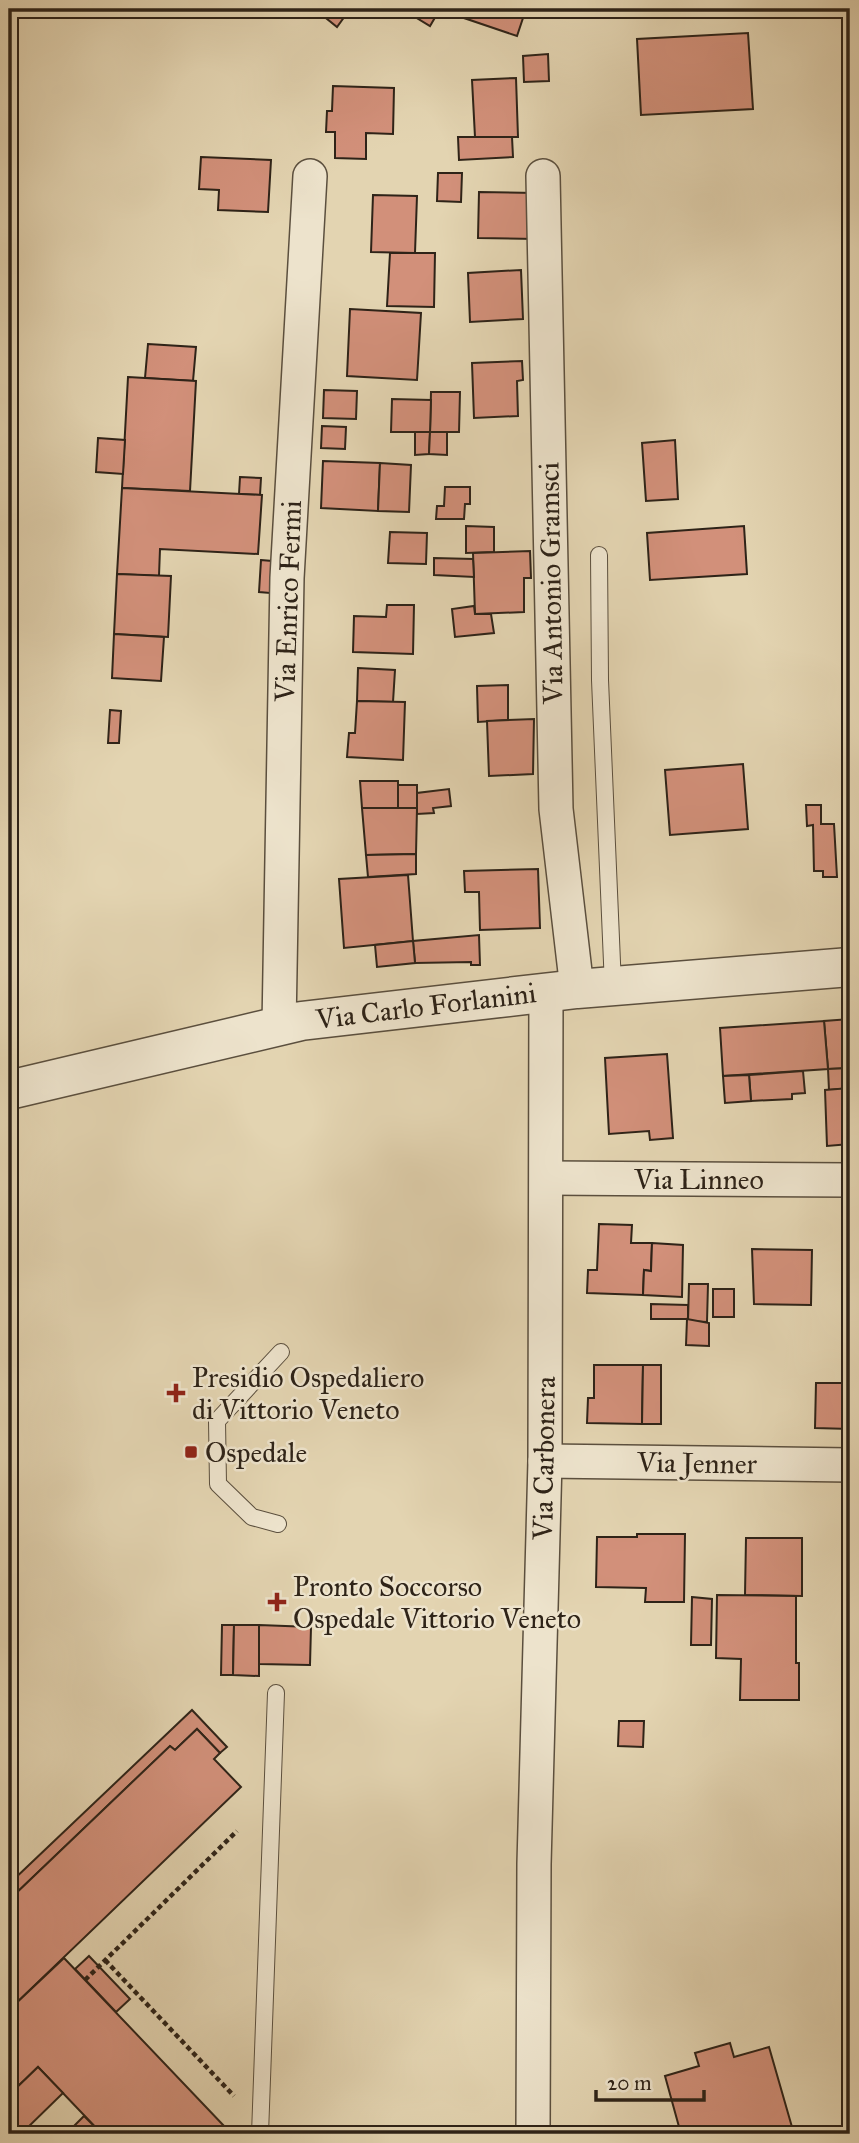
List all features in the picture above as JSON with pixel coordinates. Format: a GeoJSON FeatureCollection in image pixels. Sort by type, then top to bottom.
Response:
{"type":"FeatureCollection","features":[{"type":"Feature","properties":{"kind":"street","name":"Via Enrico Fermi"},"geometry":{"type":"LineString","coordinates":[[279,1026],[277,979],[288,578],[310,176]]}},
{"type":"Feature","properties":{"kind":"street","name":"Via Antonio Gramsci"},"geometry":{"type":"LineString","coordinates":[[543,176],[556,809],[579,989]]}},
{"type":"Feature","properties":{"kind":"street","name":"Via Carlo Forlanini"},"geometry":{"type":"LineString","coordinates":[[9,1090],[130,1059],[314,1019],[579,989],[850,967]]}},
{"type":"Feature","properties":{"kind":"street","name":"Via Carbonera"},"geometry":{"type":"LineString","coordinates":[[533,2134],[534,1864],[545,1461],[547,1178],[579,989]]}},
{"type":"Feature","properties":{"kind":"street","name":"Via Linneo"},"geometry":{"type":"LineString","coordinates":[[547,1178],[850,1180]]}},
{"type":"Feature","properties":{"kind":"street","name":"Via Jenner"},"geometry":{"type":"LineString","coordinates":[[545,1461],[850,1465]]}},
{"type":"Feature","properties":{"kind":"lane"},"geometry":{"type":"LineString","coordinates":[[579,989],[600,680],[599,555]]}},
{"type":"Feature","properties":{"kind":"lane"},"geometry":{"type":"LineString","coordinates":[[278,1524],[252,1517],[218,1484],[217,1421],[281,1352]]}},
{"type":"Feature","properties":{"kind":"lane"},"geometry":{"type":"LineString","coordinates":[[260,2129],[276,1693]]}},
{"type":"Feature","properties":{"kind":"path"},"geometry":{"type":"LineString","coordinates":[[85,1980],[237,1831]]}},
{"type":"Feature","properties":{"kind":"path"},"geometry":{"type":"LineString","coordinates":[[105,1960],[260,2129]]}},
{"type":"Feature","properties":{"kind":"building"},"geometry":{"type":"Polygon","coordinates":[[[325,9],[350,9],[337,27],[321,14],[325,9]]]}},
{"type":"Feature","properties":{"kind":"building"},"geometry":{"type":"Polygon","coordinates":[[[402,9],[440,9],[430,26],[402,9]]]}},
{"type":"Feature","properties":{"kind":"building"},"geometry":{"type":"Polygon","coordinates":[[[467,9],[526,9],[517,36],[464,18],[467,9]]]}},
{"type":"Feature","properties":{"kind":"building"},"geometry":{"type":"Polygon","coordinates":[[[748,33],[753,109],[641,115],[637,39],[748,33]]]}},
{"type":"Feature","properties":{"kind":"building"},"geometry":{"type":"Polygon","coordinates":[[[548,54],[549,81],[524,82],[523,56],[548,54]]]}},
{"type":"Feature","properties":{"kind":"building"},"geometry":{"type":"Polygon","coordinates":[[[516,78],[518,137],[475,137],[472,80],[516,78]]]}},
{"type":"Feature","properties":{"kind":"building"},"geometry":{"type":"Polygon","coordinates":[[[333,86],[394,88],[393,134],[366,133],[366,159],[335,158],[335,132],[326,132],[327,111],[332,111],[333,86]]]}},
{"type":"Feature","properties":{"kind":"building"},"geometry":{"type":"Polygon","coordinates":[[[458,137],[512,137],[513,157],[459,160],[458,137]]]}},
{"type":"Feature","properties":{"kind":"building"},"geometry":{"type":"Polygon","coordinates":[[[201,157],[271,160],[268,212],[218,210],[219,190],[199,189],[201,157]]]}},
{"type":"Feature","properties":{"kind":"building"},"geometry":{"type":"Polygon","coordinates":[[[438,173],[462,173],[461,202],[437,201],[438,173]]]}},
{"type":"Feature","properties":{"kind":"building"},"geometry":{"type":"Polygon","coordinates":[[[479,192],[535,193],[535,239],[478,238],[479,192]]]}},
{"type":"Feature","properties":{"kind":"building"},"geometry":{"type":"Polygon","coordinates":[[[373,195],[417,196],[415,253],[371,252],[373,195]]]}},
{"type":"Feature","properties":{"kind":"building"},"geometry":{"type":"Polygon","coordinates":[[[390,253],[435,253],[434,307],[387,306],[390,253]]]}},
{"type":"Feature","properties":{"kind":"building"},"geometry":{"type":"Polygon","coordinates":[[[521,270],[523,319],[470,322],[468,273],[521,270]]]}},
{"type":"Feature","properties":{"kind":"building"},"geometry":{"type":"Polygon","coordinates":[[[350,309],[421,313],[417,380],[347,376],[350,309]]]}},
{"type":"Feature","properties":{"kind":"building"},"geometry":{"type":"Polygon","coordinates":[[[148,344],[196,347],[193,381],[145,378],[148,344]]]}},
{"type":"Feature","properties":{"kind":"building"},"geometry":{"type":"Polygon","coordinates":[[[522,361],[523,380],[517,381],[518,416],[474,418],[472,363],[522,361]]]}},
{"type":"Feature","properties":{"kind":"building"},"geometry":{"type":"Polygon","coordinates":[[[128,377],[196,381],[190,491],[122,488],[128,377]]]}},
{"type":"Feature","properties":{"kind":"building"},"geometry":{"type":"Polygon","coordinates":[[[324,390],[357,391],[356,419],[323,418],[324,390]]]}},
{"type":"Feature","properties":{"kind":"building"},"geometry":{"type":"Polygon","coordinates":[[[431,392],[460,392],[459,432],[430,432],[431,392]]]}},
{"type":"Feature","properties":{"kind":"building"},"geometry":{"type":"Polygon","coordinates":[[[392,399],[431,400],[430,432],[391,432],[392,399]]]}},
{"type":"Feature","properties":{"kind":"building"},"geometry":{"type":"Polygon","coordinates":[[[322,426],[346,427],[345,449],[321,448],[322,426]]]}},
{"type":"Feature","properties":{"kind":"building"},"geometry":{"type":"Polygon","coordinates":[[[415,432],[430,432],[429,454],[415,455],[415,432]]]}},
{"type":"Feature","properties":{"kind":"building"},"geometry":{"type":"Polygon","coordinates":[[[430,432],[447,432],[447,455],[429,454],[430,432]]]}},
{"type":"Feature","properties":{"kind":"building"},"geometry":{"type":"Polygon","coordinates":[[[98,438],[125,440],[123,474],[96,472],[98,438]]]}},
{"type":"Feature","properties":{"kind":"building"},"geometry":{"type":"Polygon","coordinates":[[[675,440],[678,499],[646,501],[642,443],[675,440]]]}},
{"type":"Feature","properties":{"kind":"building"},"geometry":{"type":"Polygon","coordinates":[[[323,461],[380,463],[378,511],[321,508],[323,461]]]}},
{"type":"Feature","properties":{"kind":"building"},"geometry":{"type":"Polygon","coordinates":[[[380,463],[411,465],[409,512],[378,511],[380,463]]]}},
{"type":"Feature","properties":{"kind":"building"},"geometry":{"type":"Polygon","coordinates":[[[240,477],[261,478],[260,495],[239,494],[240,477]]]}},
{"type":"Feature","properties":{"kind":"building"},"geometry":{"type":"Polygon","coordinates":[[[445,487],[470,487],[470,504],[465,504],[464,519],[436,519],[437,506],[444,506],[445,487]]]}},
{"type":"Feature","properties":{"kind":"building"},"geometry":{"type":"Polygon","coordinates":[[[122,488],[262,495],[258,554],[160,549],[159,576],[117,574],[122,488]]]}},
{"type":"Feature","properties":{"kind":"building"},"geometry":{"type":"Polygon","coordinates":[[[466,526],[494,527],[494,552],[466,553],[466,526]]]}},
{"type":"Feature","properties":{"kind":"building"},"geometry":{"type":"Polygon","coordinates":[[[744,526],[747,574],[650,580],[647,533],[744,526]]]}},
{"type":"Feature","properties":{"kind":"building"},"geometry":{"type":"Polygon","coordinates":[[[390,532],[427,533],[426,564],[388,563],[390,532]]]}},
{"type":"Feature","properties":{"kind":"building"},"geometry":{"type":"Polygon","coordinates":[[[530,551],[531,578],[524,578],[524,612],[475,614],[473,553],[530,551]]]}},
{"type":"Feature","properties":{"kind":"building"},"geometry":{"type":"Polygon","coordinates":[[[434,558],[473,559],[474,577],[434,575],[434,558]]]}},
{"type":"Feature","properties":{"kind":"building"},"geometry":{"type":"Polygon","coordinates":[[[261,560],[272,561],[270,593],[259,592],[261,560]]]}},
{"type":"Feature","properties":{"kind":"building"},"geometry":{"type":"Polygon","coordinates":[[[117,574],[171,576],[168,637],[114,634],[117,574]]]}},
{"type":"Feature","properties":{"kind":"building"},"geometry":{"type":"Polygon","coordinates":[[[387,605],[414,605],[413,654],[353,652],[354,616],[386,617],[387,605]]]}},
{"type":"Feature","properties":{"kind":"building"},"geometry":{"type":"Polygon","coordinates":[[[474,606],[475,614],[491,614],[494,633],[455,637],[452,609],[474,606]]]}},
{"type":"Feature","properties":{"kind":"building"},"geometry":{"type":"Polygon","coordinates":[[[114,634],[164,637],[161,681],[112,678],[114,634]]]}},
{"type":"Feature","properties":{"kind":"building"},"geometry":{"type":"Polygon","coordinates":[[[358,668],[395,670],[393,702],[357,701],[358,668]]]}},
{"type":"Feature","properties":{"kind":"building"},"geometry":{"type":"Polygon","coordinates":[[[508,685],[508,720],[478,722],[477,686],[508,685]]]}},
{"type":"Feature","properties":{"kind":"building"},"geometry":{"type":"Polygon","coordinates":[[[357,701],[405,702],[403,760],[347,757],[349,733],[355,733],[357,701]]]}},
{"type":"Feature","properties":{"kind":"building"},"geometry":{"type":"Polygon","coordinates":[[[110,710],[121,711],[119,743],[108,743],[110,710]]]}},
{"type":"Feature","properties":{"kind":"building"},"geometry":{"type":"Polygon","coordinates":[[[534,719],[533,774],[489,776],[487,721],[534,719]]]}},
{"type":"Feature","properties":{"kind":"building"},"geometry":{"type":"Polygon","coordinates":[[[743,764],[748,829],[670,835],[665,770],[743,764]]]}},
{"type":"Feature","properties":{"kind":"building"},"geometry":{"type":"Polygon","coordinates":[[[360,781],[398,781],[398,808],[362,808],[360,781]]]}},
{"type":"Feature","properties":{"kind":"building"},"geometry":{"type":"Polygon","coordinates":[[[398,785],[417,785],[417,808],[398,808],[398,785]]]}},
{"type":"Feature","properties":{"kind":"building"},"geometry":{"type":"Polygon","coordinates":[[[449,789],[451,806],[433,808],[434,813],[417,814],[417,793],[449,789]]]}},
{"type":"Feature","properties":{"kind":"building"},"geometry":{"type":"Polygon","coordinates":[[[806,805],[821,805],[821,824],[834,824],[837,877],[823,877],[823,871],[814,871],[813,825],[807,826],[806,805]]]}},
{"type":"Feature","properties":{"kind":"building"},"geometry":{"type":"Polygon","coordinates":[[[362,808],[417,808],[416,854],[366,855],[362,808]]]}},
{"type":"Feature","properties":{"kind":"building"},"geometry":{"type":"Polygon","coordinates":[[[416,854],[416,874],[368,877],[366,855],[416,854]]]}},
{"type":"Feature","properties":{"kind":"building"},"geometry":{"type":"Polygon","coordinates":[[[538,869],[540,928],[480,930],[479,892],[465,892],[464,871],[538,869]]]}},
{"type":"Feature","properties":{"kind":"building"},"geometry":{"type":"Polygon","coordinates":[[[408,875],[413,941],[344,948],[339,879],[408,875]]]}},
{"type":"Feature","properties":{"kind":"building"},"geometry":{"type":"Polygon","coordinates":[[[479,935],[480,965],[471,965],[471,962],[415,963],[413,941],[479,935]]]}},
{"type":"Feature","properties":{"kind":"building"},"geometry":{"type":"Polygon","coordinates":[[[413,941],[415,963],[377,967],[375,945],[413,941]]]}},
{"type":"Feature","properties":{"kind":"building"},"geometry":{"type":"Polygon","coordinates":[[[850,1019],[850,1068],[828,1069],[824,1021],[850,1019]]]}},
{"type":"Feature","properties":{"kind":"building"},"geometry":{"type":"Polygon","coordinates":[[[824,1021],[828,1069],[723,1076],[720,1028],[824,1021]]]}},
{"type":"Feature","properties":{"kind":"building"},"geometry":{"type":"Polygon","coordinates":[[[667,1054],[673,1138],[650,1140],[649,1131],[609,1134],[605,1058],[667,1054]]]}},
{"type":"Feature","properties":{"kind":"building"},"geometry":{"type":"Polygon","coordinates":[[[850,1068],[850,1088],[829,1090],[828,1069],[850,1068]]]}},
{"type":"Feature","properties":{"kind":"building"},"geometry":{"type":"Polygon","coordinates":[[[803,1071],[805,1093],[792,1094],[792,1099],[751,1101],[749,1075],[803,1071]]]}},
{"type":"Feature","properties":{"kind":"building"},"geometry":{"type":"Polygon","coordinates":[[[749,1075],[751,1101],[725,1103],[723,1076],[749,1075]]]}},
{"type":"Feature","properties":{"kind":"building"},"geometry":{"type":"Polygon","coordinates":[[[850,1088],[850,1144],[827,1146],[825,1090],[850,1088]]]}},
{"type":"Feature","properties":{"kind":"building"},"geometry":{"type":"Polygon","coordinates":[[[599,1224],[632,1225],[631,1243],[652,1243],[651,1271],[644,1270],[643,1295],[587,1293],[588,1270],[597,1270],[599,1224]]]}},
{"type":"Feature","properties":{"kind":"building"},"geometry":{"type":"Polygon","coordinates":[[[652,1243],[683,1245],[682,1297],[643,1295],[644,1270],[651,1271],[652,1243]]]}},
{"type":"Feature","properties":{"kind":"building"},"geometry":{"type":"Polygon","coordinates":[[[752,1249],[812,1250],[811,1305],[754,1304],[752,1249]]]}},
{"type":"Feature","properties":{"kind":"building"},"geometry":{"type":"Polygon","coordinates":[[[689,1284],[708,1284],[707,1322],[688,1321],[689,1284]]]}},
{"type":"Feature","properties":{"kind":"building"},"geometry":{"type":"Polygon","coordinates":[[[713,1289],[734,1289],[734,1317],[713,1317],[713,1289]]]}},
{"type":"Feature","properties":{"kind":"building"},"geometry":{"type":"Polygon","coordinates":[[[651,1304],[688,1305],[688,1319],[651,1319],[651,1304]]]}},
{"type":"Feature","properties":{"kind":"building"},"geometry":{"type":"Polygon","coordinates":[[[687,1319],[709,1323],[709,1346],[686,1345],[687,1319]]]}},
{"type":"Feature","properties":{"kind":"building"},"geometry":{"type":"Polygon","coordinates":[[[594,1365],[643,1365],[642,1424],[587,1423],[588,1398],[594,1398],[594,1365]]]}},
{"type":"Feature","properties":{"kind":"building"},"geometry":{"type":"Polygon","coordinates":[[[643,1365],[661,1365],[661,1424],[642,1424],[643,1365]]]}},
{"type":"Feature","properties":{"kind":"building"},"geometry":{"type":"Polygon","coordinates":[[[816,1383],[850,1383],[850,1429],[815,1428],[816,1383]]]}},
{"type":"Feature","properties":{"kind":"building"},"geometry":{"type":"Polygon","coordinates":[[[637,1534],[685,1534],[684,1602],[645,1602],[646,1588],[596,1587],[597,1537],[637,1537],[637,1534]]]}},
{"type":"Feature","properties":{"kind":"building"},"geometry":{"type":"Polygon","coordinates":[[[746,1538],[802,1538],[802,1596],[745,1595],[746,1538]]]}},
{"type":"Feature","properties":{"kind":"building"},"geometry":{"type":"Polygon","coordinates":[[[717,1595],[796,1596],[799,1700],[740,1700],[741,1659],[716,1658],[717,1595]]]}},
{"type":"Feature","properties":{"kind":"building"},"geometry":{"type":"Polygon","coordinates":[[[692,1597],[712,1599],[711,1645],[691,1645],[692,1597]]]}},
{"type":"Feature","properties":{"kind":"building"},"geometry":{"type":"Polygon","coordinates":[[[222,1625],[234,1625],[233,1675],[221,1675],[222,1625]]]}},
{"type":"Feature","properties":{"kind":"building"},"geometry":{"type":"Polygon","coordinates":[[[234,1625],[259,1625],[259,1676],[233,1675],[234,1625]]]}},
{"type":"Feature","properties":{"kind":"building"},"geometry":{"type":"Polygon","coordinates":[[[259,1625],[311,1627],[310,1665],[259,1664],[259,1625]]]}},
{"type":"Feature","properties":{"kind":"building"},"geometry":{"type":"Polygon","coordinates":[[[192,1710],[227,1747],[220,1753],[197,1729],[175,1750],[170,1746],[9,1900],[9,1884],[192,1710]]]}},
{"type":"Feature","properties":{"kind":"building"},"geometry":{"type":"Polygon","coordinates":[[[619,1721],[644,1721],[643,1747],[618,1746],[619,1721]]]}},
{"type":"Feature","properties":{"kind":"building"},"geometry":{"type":"Polygon","coordinates":[[[197,1729],[220,1753],[214,1759],[241,1787],[9,2010],[9,1900],[170,1746],[175,1750],[197,1729]]]}},
{"type":"Feature","properties":{"kind":"building"},"geometry":{"type":"Polygon","coordinates":[[[89,1956],[130,1999],[116,2012],[75,1969],[89,1956]]]}},
{"type":"Feature","properties":{"kind":"building"},"geometry":{"type":"Polygon","coordinates":[[[64,1958],[225,2127],[217,2134],[102,2134],[38,2067],[9,2095],[9,2010],[64,1958]]]}},
{"type":"Feature","properties":{"kind":"building"},"geometry":{"type":"Polygon","coordinates":[[[730,2043],[734,2057],[769,2047],[794,2134],[681,2134],[665,2076],[699,2066],[695,2053],[730,2043]]]}},
{"type":"Feature","properties":{"kind":"building"},"geometry":{"type":"Polygon","coordinates":[[[38,2067],[63,2093],[21,2134],[9,2134],[9,2095],[38,2067]]]}},
{"type":"Feature","properties":{"kind":"building"},"geometry":{"type":"Polygon","coordinates":[[[84,2116],[102,2134],[66,2134],[84,2116]]]}},
{"type":"Feature","properties":{"kind":"place","name":"Presidio Ospedaliero di Vittorio Veneto"},"geometry":{"type":"Point","coordinates":[176,1393]}},
{"type":"Feature","properties":{"kind":"place","name":"Ospedale"},"geometry":{"type":"Point","coordinates":[191,1452]}},
{"type":"Feature","properties":{"kind":"place","name":"Pronto Soccorso Ospedale Vittorio Veneto"},"geometry":{"type":"Point","coordinates":[277,1602]}}]}
